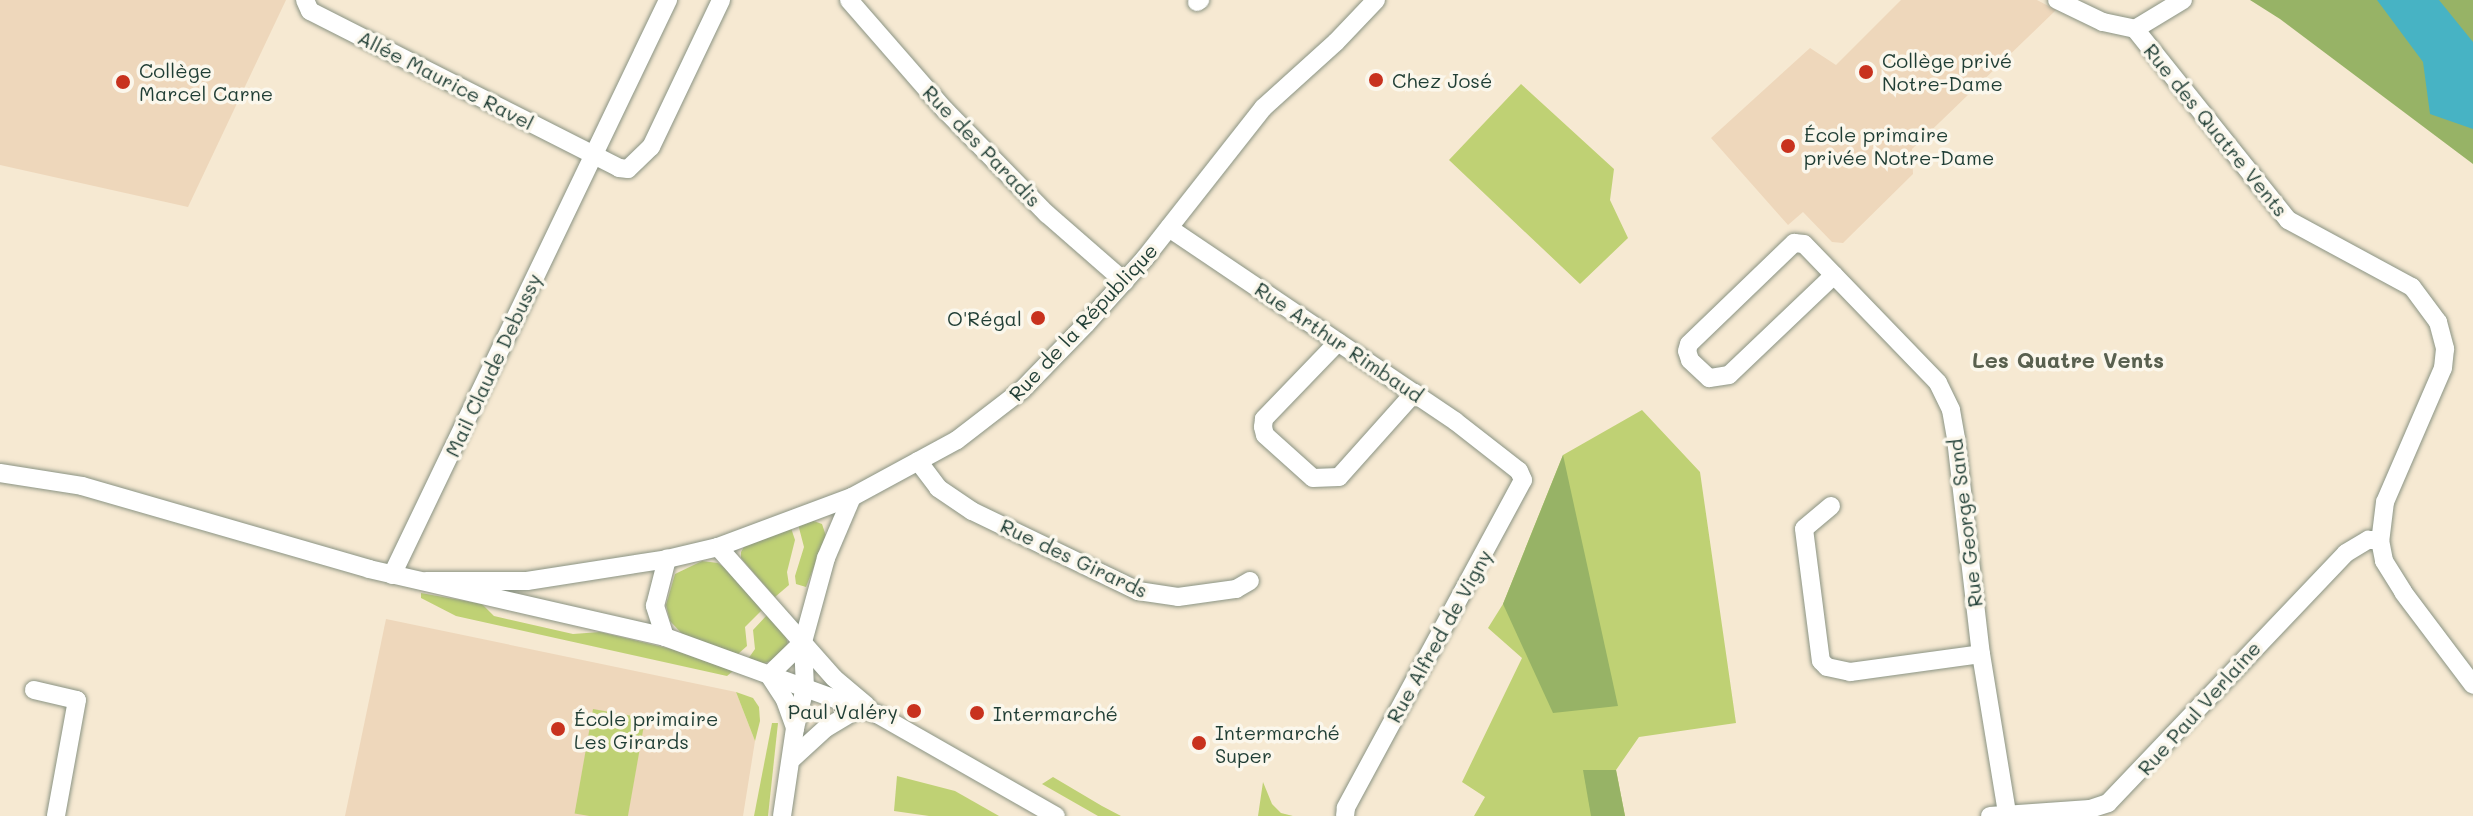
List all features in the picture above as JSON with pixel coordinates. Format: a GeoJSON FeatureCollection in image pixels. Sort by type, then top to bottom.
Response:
{"type":"FeatureCollection","features":[{"type":"Feature","properties":{"kind":"street","name":"Allée Maurice Ravel"},"geometry":{"type":"LineString","coordinates":[[305,0],[310,11],[593,155]]}},
{"type":"Feature","properties":{"kind":"street","name":"Mail Claude Debussy"},"geometry":{"type":"LineString","coordinates":[[392,575],[668,0]]}},
{"type":"Feature","properties":{"kind":"street"},"geometry":{"type":"LineString","coordinates":[[593,155],[619,168],[628,169],[640,161],[651,147],[721,0]]}},
{"type":"Feature","properties":{"kind":"street","name":"Rue des Paradis"},"geometry":{"type":"LineString","coordinates":[[849,0],[945,110],[1047,214],[1125,282]]}},
{"type":"Feature","properties":{"kind":"street"},"geometry":{"type":"LineString","coordinates":[[1350,0],[1370,7]]}},
{"type":"Feature","properties":{"kind":"street"},"geometry":{"type":"LineString","coordinates":[[2057,0],[2103,22],[2135,29],[2183,0]]}},
{"type":"Feature","properties":{"kind":"street","name":"Rue de la République"},"geometry":{"type":"LineString","coordinates":[[426,581],[527,581],[667,559],[718,547],[852,497],[957,440],[1022,390],[1125,282],[1263,108],[1370,7]]}},
{"type":"Feature","properties":{"kind":"street","name":"Rue des Quatre Vents"},"geometry":{"type":"LineString","coordinates":[[2135,29],[2288,220],[2412,287],[2438,322],[2445,349],[2443,368],[2385,502],[2380,540],[2384,561],[2403,592],[2473,685]]}},
{"type":"Feature","properties":{"kind":"street","name":"Rue Arthur Rimbaud"},"geometry":{"type":"LineString","coordinates":[[1169,228],[1414,393],[1506,460]]}},
{"type":"Feature","properties":{"kind":"street","name":"Rue George Sand"},"geometry":{"type":"LineString","coordinates":[[1834,275],[1729,375],[1709,378],[1690,360],[1689,344],[1794,243],[1804,244],[1834,275],[1938,383],[1951,410],[1998,815]]}},
{"type":"Feature","properties":{"kind":"street"},"geometry":{"type":"LineString","coordinates":[[1338,342],[1264,419],[1265,435],[1313,478],[1339,477],[1414,393]]}},
{"type":"Feature","properties":{"kind":"street","name":"Rue Alfred de Vigny"},"geometry":{"type":"LineString","coordinates":[[1345,816],[1346,808],[1520,489],[1523,480],[1519,471],[1506,460]]}},
{"type":"Feature","properties":{"kind":"street","name":"Rue des Girards"},"geometry":{"type":"LineString","coordinates":[[918,461],[938,488],[972,511],[1138,591],[1178,597],[1236,589],[1250,581]]}},
{"type":"Feature","properties":{"kind":"street"},"geometry":{"type":"LineString","coordinates":[[0,473],[82,486],[392,575],[665,637],[868,711],[1056,816]]}},
{"type":"Feature","properties":{"kind":"street"},"geometry":{"type":"LineString","coordinates":[[782,816],[793,758],[795,728],[805,688],[803,642],[822,570],[852,497]]}},
{"type":"Feature","properties":{"kind":"street"},"geometry":{"type":"LineString","coordinates":[[1831,506],[1804,529],[1821,661],[1827,667],[1850,672],[1981,654]]}},
{"type":"Feature","properties":{"kind":"street","name":"Rue Paul Verlaine"},"geometry":{"type":"LineString","coordinates":[[1998,815],[2094,813],[2121,793],[2290,608],[2346,553],[2368,540],[2380,540]]}},
{"type":"Feature","properties":{"kind":"street"},"geometry":{"type":"LineString","coordinates":[[718,547],[834,678],[868,711]]}},
{"type":"Feature","properties":{"kind":"street"},"geometry":{"type":"LineString","coordinates":[[665,637],[655,606],[667,559]]}},
{"type":"Feature","properties":{"kind":"street"},"geometry":{"type":"LineString","coordinates":[[769,675],[803,642]]}},
{"type":"Feature","properties":{"kind":"street"},"geometry":{"type":"LineString","coordinates":[[769,675],[785,700],[795,728]]}},
{"type":"Feature","properties":{"kind":"street"},"geometry":{"type":"LineString","coordinates":[[34,690],[77,700],[56,816]]}},
{"type":"Feature","properties":{"kind":"street"},"geometry":{"type":"LineString","coordinates":[[793,758],[826,728],[868,711]]}},
{"type":"Feature","properties":{"kind":"shaded area","name":"Collège Marcel Carne"},"geometry":{"type":"Polygon","coordinates":[[[0,0],[286,0],[188,207],[0,165],[0,0]]]}},
{"type":"Feature","properties":{"kind":"shaded area"},"geometry":{"type":"Polygon","coordinates":[[[1901,0],[2037,0],[2056,10],[1912,149],[1913,174],[1843,243],[1832,242],[1803,212],[1788,225],[1711,138],[1810,48],[1836,65],[1901,0]]]}},
{"type":"Feature","properties":{"kind":"shaded area","name":"École primaire Les Girards"},"geometry":{"type":"Polygon","coordinates":[[[386,619],[736,692],[755,741],[743,816],[345,816],[386,619]]]}},
{"type":"Feature","properties":{"kind":"green space"},"geometry":{"type":"Polygon","coordinates":[[[2250,0],[2473,0],[2473,164],[2280,19],[2250,0]]]}},
{"type":"Feature","properties":{"kind":"green space"},"geometry":{"type":"Polygon","coordinates":[[[1521,84],[1614,169],[1610,200],[1628,238],[1580,284],[1449,160],[1521,84]]]}},
{"type":"Feature","properties":{"kind":"green space"},"geometry":{"type":"Polygon","coordinates":[[[1642,410],[1700,472],[1736,723],[1639,737],[1616,770],[1625,816],[1474,816],[1485,797],[1462,782],[1522,658],[1488,628],[1503,604],[1563,455],[1642,410]]]}},
{"type":"Feature","properties":{"kind":"green space"},"geometry":{"type":"Polygon","coordinates":[[[1563,455],[1618,706],[1553,713],[1503,604],[1563,455]]]}},
{"type":"Feature","properties":{"kind":"green space"},"geometry":{"type":"Polygon","coordinates":[[[811,520],[822,524],[826,536],[806,587],[796,584],[795,576],[804,547],[798,524],[811,520]]]}},
{"type":"Feature","properties":{"kind":"green space"},"geometry":{"type":"Polygon","coordinates":[[[790,525],[795,540],[787,572],[789,585],[775,597],[741,558],[741,552],[745,545],[790,525]]]}},
{"type":"Feature","properties":{"kind":"green space"},"geometry":{"type":"Polygon","coordinates":[[[702,561],[718,563],[729,571],[762,610],[745,627],[747,646],[738,654],[686,638],[670,621],[666,605],[675,574],[702,561]]]}},
{"type":"Feature","properties":{"kind":"green space"},"geometry":{"type":"Polygon","coordinates":[[[421,593],[482,604],[494,616],[573,634],[600,632],[671,649],[733,671],[727,676],[456,616],[421,598],[421,593]]]}},
{"type":"Feature","properties":{"kind":"green space"},"geometry":{"type":"Polygon","coordinates":[[[767,615],[786,636],[788,645],[777,659],[761,664],[748,659],[755,649],[753,630],[767,615]]]}},
{"type":"Feature","properties":{"kind":"green space"},"geometry":{"type":"Polygon","coordinates":[[[736,692],[753,698],[759,707],[760,721],[755,741],[736,692]]]}},
{"type":"Feature","properties":{"kind":"green space"},"geometry":{"type":"Polygon","coordinates":[[[593,709],[645,718],[628,816],[575,813],[593,709]]]}},
{"type":"Feature","properties":{"kind":"green space"},"geometry":{"type":"Polygon","coordinates":[[[772,723],[778,723],[768,816],[754,816],[772,723]]]}},
{"type":"Feature","properties":{"kind":"green space"},"geometry":{"type":"Polygon","coordinates":[[[1583,770],[1616,770],[1625,816],[1591,816],[1583,770]]]}},
{"type":"Feature","properties":{"kind":"green space"},"geometry":{"type":"Polygon","coordinates":[[[897,776],[955,791],[999,816],[929,816],[894,811],[897,776]]]}},
{"type":"Feature","properties":{"kind":"green space"},"geometry":{"type":"Polygon","coordinates":[[[1053,777],[1121,816],[1098,816],[1042,784],[1053,777]]]}},
{"type":"Feature","properties":{"kind":"green space"},"geometry":{"type":"Polygon","coordinates":[[[1263,782],[1272,804],[1281,813],[1293,816],[1258,816],[1263,782]]]}},
{"type":"Feature","properties":{"kind":"water"},"geometry":{"type":"Polygon","coordinates":[[[2377,0],[2439,0],[2473,42],[2473,129],[2430,114],[2423,62],[2377,0]]]}},
{"type":"Feature","properties":{"kind":"place","name":"Collège privé Notre-Dame"},"geometry":{"type":"Point","coordinates":[1866,72]}},
{"type":"Feature","properties":{"kind":"place","name":"Chez José"},"geometry":{"type":"Point","coordinates":[1376,80]}},
{"type":"Feature","properties":{"kind":"place","name":"Collège Marcel Carne"},"geometry":{"type":"Point","coordinates":[123,82]}},
{"type":"Feature","properties":{"kind":"place","name":"École primaire privée Notre-Dame"},"geometry":{"type":"Point","coordinates":[1788,146]}},
{"type":"Feature","properties":{"kind":"place","name":"O'Régal"},"geometry":{"type":"Point","coordinates":[1038,318]}},
{"type":"Feature","properties":{"kind":"place","name":"Paul Valéry"},"geometry":{"type":"Point","coordinates":[914,711]}},
{"type":"Feature","properties":{"kind":"place","name":"Intermarché"},"geometry":{"type":"Point","coordinates":[977,713]}},
{"type":"Feature","properties":{"kind":"place","name":"École primaire Les Girards"},"geometry":{"type":"Point","coordinates":[558,729]}},
{"type":"Feature","properties":{"kind":"place","name":"Intermarché Super"},"geometry":{"type":"Point","coordinates":[1199,743]}},
{"type":"Feature","properties":{"kind":"district","name":"Les Quatre Vents"},"geometry":{"type":"Point","coordinates":[2068,360]}}]}
